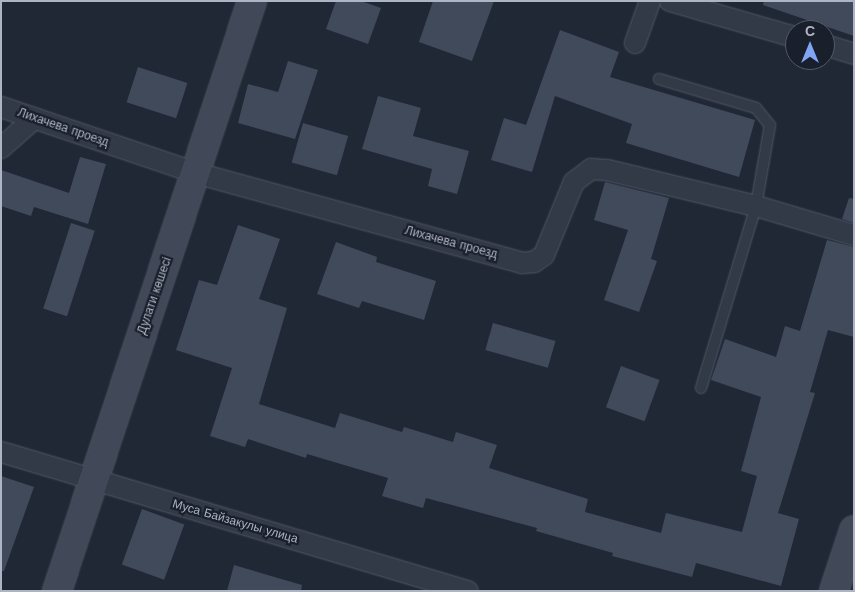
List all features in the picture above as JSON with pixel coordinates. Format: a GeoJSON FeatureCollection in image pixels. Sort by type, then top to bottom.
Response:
{"type":"FeatureCollection","features":[{"type":"Feature","properties":{"kind":"main road","name":"Дулати көшесі"},"geometry":{"type":"LineString","coordinates":[[57,591],[252,1]]}},
{"type":"Feature","properties":{"kind":"main road"},"geometry":{"type":"LineString","coordinates":[[834,591],[854,530]]}},
{"type":"Feature","properties":{"kind":"street"},"geometry":{"type":"LineString","coordinates":[[635,43],[650,1]]}},
{"type":"Feature","properties":{"kind":"street"},"geometry":{"type":"LineString","coordinates":[[670,1],[785,34]]}},
{"type":"Feature","properties":{"kind":"street"},"geometry":{"type":"LineString","coordinates":[[835,48],[854,54]]}},
{"type":"Feature","properties":{"kind":"street","name":"Лихачева проезд"},"geometry":{"type":"LineString","coordinates":[[1,107],[196,173],[522,263],[534,262],[544,255],[574,182],[591,169],[608,170],[756,206],[854,234]]}},
{"type":"Feature","properties":{"kind":"street"},"geometry":{"type":"LineString","coordinates":[[1,148],[35,118]]}},
{"type":"Feature","properties":{"kind":"street","name":"Муса Байзакулы улица"},"geometry":{"type":"LineString","coordinates":[[1,452],[468,591]]}},
{"type":"Feature","properties":{"kind":"lane"},"geometry":{"type":"LineString","coordinates":[[659,80],[756,108],[770,124],[756,206],[701,388]]}},
{"type":"Feature","properties":{"kind":"building"},"geometry":{"type":"Polygon","coordinates":[[[336,1],[361,1],[381,8],[368,44],[326,29],[336,1]]]}},
{"type":"Feature","properties":{"kind":"building"},"geometry":{"type":"Polygon","coordinates":[[[433,1],[494,1],[472,61],[419,42],[433,1]]]}},
{"type":"Feature","properties":{"kind":"building"},"geometry":{"type":"Polygon","coordinates":[[[764,1],[854,1],[854,36],[835,30],[835,20],[807,20],[763,5],[764,1]]]}},
{"type":"Feature","properties":{"kind":"building"},"geometry":{"type":"Polygon","coordinates":[[[560,30],[619,52],[610,77],[755,120],[739,177],[626,143],[632,124],[555,96],[532,172],[491,160],[504,118],[526,125],[560,30]]]}},
{"type":"Feature","properties":{"kind":"building"},"geometry":{"type":"Polygon","coordinates":[[[288,61],[318,70],[295,139],[238,123],[248,84],[278,92],[288,61]]]}},
{"type":"Feature","properties":{"kind":"building"},"geometry":{"type":"Polygon","coordinates":[[[138,67],[187,83],[176,118],[127,102],[138,67]]]}},
{"type":"Feature","properties":{"kind":"building"},"geometry":{"type":"Polygon","coordinates":[[[378,96],[421,108],[413,136],[469,151],[457,194],[428,186],[432,169],[362,149],[378,96]]]}},
{"type":"Feature","properties":{"kind":"building"},"geometry":{"type":"Polygon","coordinates":[[[303,123],[348,136],[337,175],[292,162],[303,123]]]}},
{"type":"Feature","properties":{"kind":"building"},"geometry":{"type":"Polygon","coordinates":[[[80,157],[106,164],[88,224],[34,207],[31,216],[1,206],[1,170],[69,193],[80,157]]]}},
{"type":"Feature","properties":{"kind":"building"},"geometry":{"type":"Polygon","coordinates":[[[605,182],[669,198],[651,259],[657,261],[639,312],[604,300],[628,230],[594,220],[605,182]]]}},
{"type":"Feature","properties":{"kind":"building"},"geometry":{"type":"Polygon","coordinates":[[[849,198],[854,199],[854,223],[842,219],[849,198]]]}},
{"type":"Feature","properties":{"kind":"building"},"geometry":{"type":"Polygon","coordinates":[[[71,223],[95,231],[67,316],[43,309],[71,223]]]}},
{"type":"Feature","properties":{"kind":"building"},"geometry":{"type":"Polygon","coordinates":[[[238,225],[280,239],[259,299],[287,308],[259,404],[335,428],[340,413],[402,432],[404,427],[453,442],[456,432],[497,445],[489,468],[588,499],[585,512],[661,533],[666,513],[742,532],[757,476],[741,471],[761,397],[711,380],[725,339],[776,357],[785,326],[800,331],[827,240],[854,247],[854,337],[828,330],[810,392],[815,393],[778,513],[799,519],[781,586],[696,563],[692,577],[612,556],[613,553],[536,531],[537,528],[426,498],[423,508],[382,496],[388,478],[307,454],[306,458],[248,439],[245,447],[210,436],[232,368],[176,350],[199,280],[217,285],[238,225]]]}},
{"type":"Feature","properties":{"kind":"building"},"geometry":{"type":"Polygon","coordinates":[[[336,242],[377,257],[376,262],[436,281],[424,320],[362,301],[359,308],[317,294],[336,242]]]}},
{"type":"Feature","properties":{"kind":"building"},"geometry":{"type":"Polygon","coordinates":[[[493,323],[555,341],[548,368],[485,350],[493,323]]]}},
{"type":"Feature","properties":{"kind":"building"},"geometry":{"type":"Polygon","coordinates":[[[621,366],[660,380],[644,421],[606,407],[621,366]]]}},
{"type":"Feature","properties":{"kind":"building"},"geometry":{"type":"Polygon","coordinates":[[[1,476],[34,487],[4,571],[1,571],[1,476]]]}},
{"type":"Feature","properties":{"kind":"building"},"geometry":{"type":"Polygon","coordinates":[[[142,509],[184,524],[164,580],[122,564],[142,509]]]}},
{"type":"Feature","properties":{"kind":"building"},"geometry":{"type":"Polygon","coordinates":[[[234,565],[302,585],[301,591],[227,591],[234,565]]]}}]}
